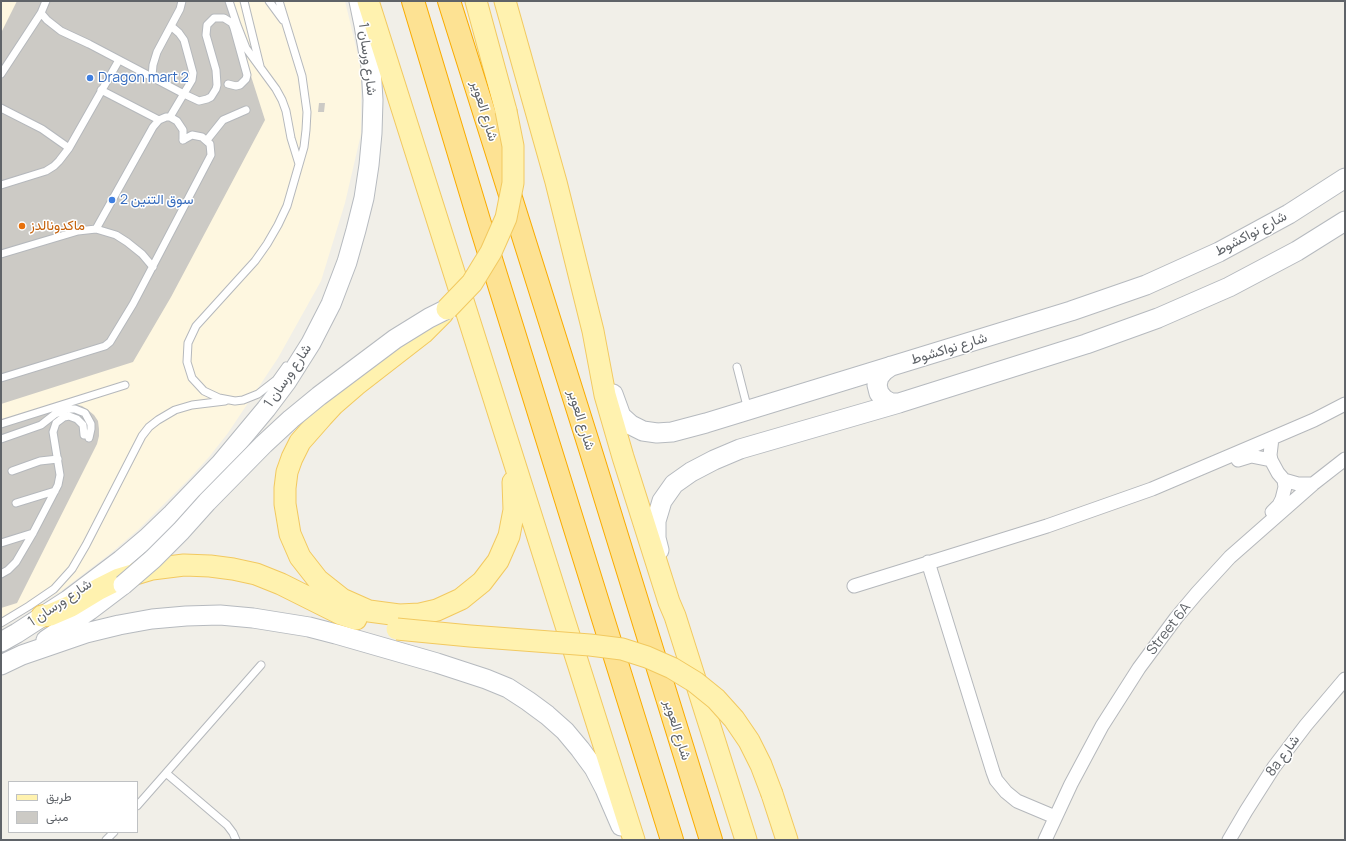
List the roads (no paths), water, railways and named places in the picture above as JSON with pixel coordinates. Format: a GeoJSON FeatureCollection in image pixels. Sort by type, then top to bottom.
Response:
{"type":"FeatureCollection","features":[{"type":"Feature","properties":{"kind":"highway"},"geometry":{"type":"LineString","coordinates":[[413,1],[481,227],[672,840]]}},
{"type":"Feature","properties":{"kind":"highway","name":"شارع العوير"},"geometry":{"type":"LineString","coordinates":[[449,1],[711,840]]}},
{"type":"Feature","properties":{"kind":"main road"},"geometry":{"type":"LineString","coordinates":[[368,1],[634,840]]}},
{"type":"Feature","properties":{"kind":"main road"},"geometry":{"type":"LineString","coordinates":[[476,1],[506,110],[513,146],[513,183],[506,218],[491,252],[472,283],[423,333],[334,404],[316,422],[300,442],[287,472],[285,504],[290,534],[300,557],[318,580],[342,599],[369,611],[398,615],[420,614],[437,610],[461,599],[482,582],[498,561],[509,536],[514,510],[513,483],[501,423]]}},
{"type":"Feature","properties":{"kind":"main road"},"geometry":{"type":"LineString","coordinates":[[505,1],[556,182],[593,331],[605,395],[621,451],[670,602],[676,616],[746,840]]}},
{"type":"Feature","properties":{"kind":"main road"},"geometry":{"type":"LineString","coordinates":[[42,616],[61,611],[99,589],[135,573],[152,569],[184,565],[210,566],[256,574],[281,584],[341,614],[372,624],[397,629],[470,636],[590,644],[622,649],[648,657],[672,668],[695,682],[716,699],[734,719],[749,741],[761,765],[787,840]]}},
{"type":"Feature","properties":{"kind":"street","name":"شارع ورسان 1"},"geometry":{"type":"LineString","coordinates":[[1,642],[68,600],[121,560],[147,538],[197,489],[244,437],[287,381],[321,324],[339,283],[354,237],[364,198],[369,165],[373,100],[371,67],[359,1]]}},
{"type":"Feature","properties":{"kind":"street","name":"شارع نواكشوط"},"geometry":{"type":"LineString","coordinates":[[593,331],[621,416],[631,425],[643,430],[658,433],[672,432],[1071,311],[1146,285],[1219,252],[1289,214],[1345,178]]}},
{"type":"Feature","properties":{"kind":"street"},"geometry":{"type":"LineString","coordinates":[[676,616],[656,538],[656,521],[662,501],[674,484],[691,472],[740,449],[899,403],[1086,344],[1158,318],[1229,287],[1297,251],[1345,221]]}},
{"type":"Feature","properties":{"kind":"street"},"geometry":{"type":"LineString","coordinates":[[22,655],[62,630],[123,585],[153,559],[181,531],[206,502],[264,444],[319,396],[395,339],[447,309]]}},
{"type":"Feature","properties":{"kind":"street"},"geometry":{"type":"LineString","coordinates":[[891,366],[879,377],[877,385],[879,393],[884,399],[891,403],[899,403]]}},
{"type":"Feature","properties":{"kind":"street"},"geometry":{"type":"LineString","coordinates":[[854,586],[1094,510],[1152,489],[1314,420],[1345,404]]}},
{"type":"Feature","properties":{"kind":"street"},"geometry":{"type":"LineString","coordinates":[[1272,438],[1270,455],[1271,460],[1278,473],[1284,480],[1298,484],[1313,484]]}},
{"type":"Feature","properties":{"kind":"street"},"geometry":{"type":"LineString","coordinates":[[1205,467],[1211,469],[1222,467],[1251,456],[1271,460]]}},
{"type":"Feature","properties":{"kind":"street","name":"Street 6A"},"geometry":{"type":"LineString","coordinates":[[1045,840],[1089,749],[1119,698],[1176,618],[1230,557],[1313,484],[1345,459]]}},
{"type":"Feature","properties":{"kind":"street"},"geometry":{"type":"LineString","coordinates":[[1253,536],[1261,523],[1279,504],[1284,493],[1284,480]]}},
{"type":"Feature","properties":{"kind":"street"},"geometry":{"type":"LineString","coordinates":[[928,562],[996,780],[1004,790],[1017,801],[1055,817]]}},
{"type":"Feature","properties":{"kind":"street"},"geometry":{"type":"LineString","coordinates":[[1,664],[22,655],[86,633],[119,625],[179,616],[220,615],[253,618],[309,627],[437,663],[508,688],[528,700],[559,725],[594,768],[616,812],[626,840]]}},
{"type":"Feature","properties":{"kind":"street","name":"8a شارع"},"geometry":{"type":"LineString","coordinates":[[1230,840],[1246,811],[1274,767],[1306,725],[1345,679]]}},
{"type":"Feature","properties":{"kind":"lane"},"geometry":{"type":"LineString","coordinates":[[1,74],[41,13],[46,1]]}},
{"type":"Feature","properties":{"kind":"lane"},"geometry":{"type":"LineString","coordinates":[[152,77],[153,64],[157,52],[172,26],[182,1]]}},
{"type":"Feature","properties":{"kind":"lane"},"geometry":{"type":"LineString","coordinates":[[229,1],[244,43],[253,59],[276,89],[282,100],[299,164]]}},
{"type":"Feature","properties":{"kind":"lane"},"geometry":{"type":"LineString","coordinates":[[244,1],[260,69]]}},
{"type":"Feature","properties":{"kind":"lane"},"geometry":{"type":"LineString","coordinates":[[269,1],[286,23]]}},
{"type":"Feature","properties":{"kind":"lane"},"geometry":{"type":"LineString","coordinates":[[227,400],[204,391],[192,378],[187,362],[188,343],[196,326],[255,261],[268,244],[286,206],[304,147],[307,112],[302,76],[279,1]]}},
{"type":"Feature","properties":{"kind":"lane"},"geometry":{"type":"LineString","coordinates":[[41,13],[61,31],[199,101],[211,96],[216,89],[217,77],[205,30],[207,25],[214,18],[224,18],[232,23],[247,71],[244,82],[236,86],[228,84]]}},
{"type":"Feature","properties":{"kind":"lane"},"geometry":{"type":"LineString","coordinates":[[170,117],[192,80],[193,73],[184,40],[180,33],[172,26]]}},
{"type":"Feature","properties":{"kind":"lane"},"geometry":{"type":"LineString","coordinates":[[1,185],[46,171],[59,161],[69,148],[118,60]]}},
{"type":"Feature","properties":{"kind":"lane"},"geometry":{"type":"LineString","coordinates":[[101,90],[159,120]]}},
{"type":"Feature","properties":{"kind":"lane"},"geometry":{"type":"LineString","coordinates":[[1,108],[42,129],[69,148]]}},
{"type":"Feature","properties":{"kind":"lane"},"geometry":{"type":"LineString","coordinates":[[207,140],[223,120],[246,110]]}},
{"type":"Feature","properties":{"kind":"lane"},"geometry":{"type":"LineString","coordinates":[[1,378],[108,345],[133,304],[209,160],[211,149],[207,140],[197,135],[192,135],[183,140],[184,133],[182,127],[177,121],[170,117],[159,120],[96,229]]}},
{"type":"Feature","properties":{"kind":"lane"},"geometry":{"type":"LineString","coordinates":[[1,254],[78,231],[96,229],[116,235],[127,242],[142,254],[153,267]]}},
{"type":"Feature","properties":{"kind":"lane"},"geometry":{"type":"LineString","coordinates":[[300,347],[321,324]]}},
{"type":"Feature","properties":{"kind":"lane"},"geometry":{"type":"LineString","coordinates":[[1,623],[48,593],[72,569],[86,545],[142,436],[149,427],[175,410],[227,400],[244,400],[258,394],[276,380],[289,362]]}},
{"type":"Feature","properties":{"kind":"lane"},"geometry":{"type":"LineString","coordinates":[[737,367],[748,410]]}},
{"type":"Feature","properties":{"kind":"lane"},"geometry":{"type":"LineString","coordinates":[[1,424],[125,385]]}},
{"type":"Feature","properties":{"kind":"lane"},"geometry":{"type":"LineString","coordinates":[[1,439],[41,425],[55,414],[68,409],[75,409],[85,413],[91,424],[91,430],[87,437],[83,426],[77,419],[69,416],[60,419],[56,423],[53,432],[58,458],[59,480],[55,491],[16,562],[8,570],[1,574]]}},
{"type":"Feature","properties":{"kind":"lane"},"geometry":{"type":"LineString","coordinates":[[12,471],[40,461],[58,458]]}},
{"type":"Feature","properties":{"kind":"lane"},"geometry":{"type":"LineString","coordinates":[[16,503],[55,491]]}},
{"type":"Feature","properties":{"kind":"lane"},"geometry":{"type":"LineString","coordinates":[[1,543],[33,533]]}},
{"type":"Feature","properties":{"kind":"lane"},"geometry":{"type":"LineString","coordinates":[[138,805],[261,665]]}},
{"type":"Feature","properties":{"kind":"lane"},"geometry":{"type":"LineString","coordinates":[[166,773],[227,825],[236,840]]}},
{"type":"Feature","properties":{"kind":"place","name":"Dragon mart 2"},"geometry":{"type":"Point","coordinates":[90,78]}},
{"type":"Feature","properties":{"kind":"place","name":"سوق التنين 2"},"geometry":{"type":"Point","coordinates":[112,200]}},
{"type":"Feature","properties":{"kind":"place","name":"ماكدونالدز"},"geometry":{"type":"Point","coordinates":[22,226]}}]}
